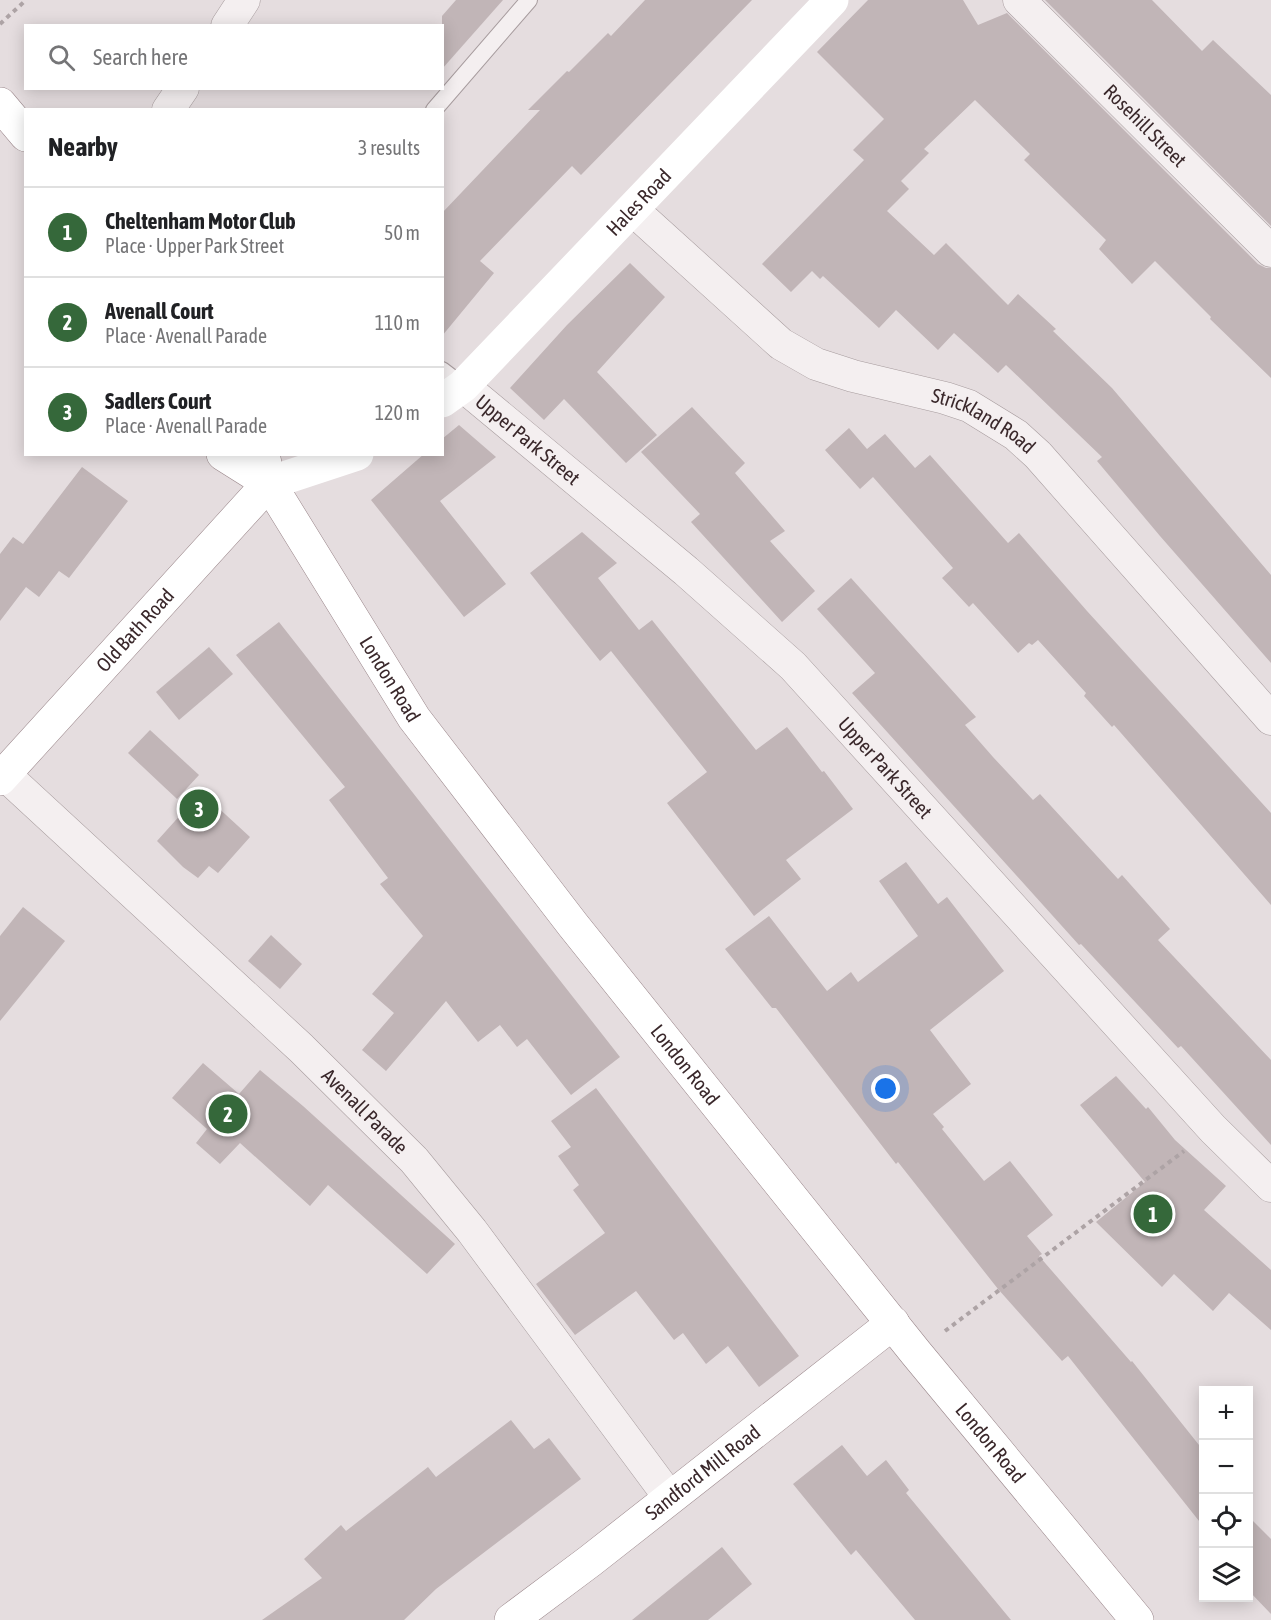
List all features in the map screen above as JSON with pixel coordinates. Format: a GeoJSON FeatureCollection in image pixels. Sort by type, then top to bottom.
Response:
{"type":"FeatureCollection","features":[{"type":"Feature","properties":{"kind":"main road","name":"Hales Road"},"geometry":{"type":"LineString","coordinates":[[449,386],[633,210],[832,0]]}},
{"type":"Feature","properties":{"kind":"main road"},"geometry":{"type":"LineString","coordinates":[[0,104],[24,133]]}},
{"type":"Feature","properties":{"kind":"main road","name":"London Road"},"geometry":{"type":"LineString","coordinates":[[229,456],[266,469],[414,718],[573,925],[916,1353],[1137,1620]]}},
{"type":"Feature","properties":{"kind":"main road"},"geometry":{"type":"LineString","coordinates":[[266,469],[345,456]]}},
{"type":"Feature","properties":{"kind":"main road","name":"Old Bath Road"},"geometry":{"type":"LineString","coordinates":[[2,776],[266,469]]}},
{"type":"Feature","properties":{"kind":"main road","name":"Sandford Mill Road"},"geometry":{"type":"LineString","coordinates":[[511,1620],[893,1323]]}},
{"type":"Feature","properties":{"kind":"street"},"geometry":{"type":"LineString","coordinates":[[227,24],[244,0]]}},
{"type":"Feature","properties":{"kind":"street","name":"Rosehill Street"},"geometry":{"type":"LineString","coordinates":[[1019,0],[1271,251]]}},
{"type":"Feature","properties":{"kind":"street"},"geometry":{"type":"LineString","coordinates":[[169,108],[182,90]]}},
{"type":"Feature","properties":{"kind":"street","name":"Strickland Road"},"geometry":{"type":"LineString","coordinates":[[633,210],[746,314],[790,349],[816,364],[969,406],[1016,435],[1038,455],[1271,719]]}},
{"type":"Feature","properties":{"kind":"street","name":"Upper Park Street"},"geometry":{"type":"LineString","coordinates":[[449,386],[686,571],[793,666],[1213,1129],[1271,1186]]}},
{"type":"Feature","properties":{"kind":"street","name":"Avenall Parade"},"geometry":{"type":"LineString","coordinates":[[2,776],[301,1048],[414,1160],[472,1231],[670,1498]]}},
{"type":"Feature","properties":{"kind":"lane"},"geometry":{"type":"LineString","coordinates":[[436,108],[529,0]]}},
{"type":"Feature","properties":{"kind":"path"},"geometry":{"type":"LineString","coordinates":[[0,24],[26,0]]}},
{"type":"Feature","properties":{"kind":"path"},"geometry":{"type":"LineString","coordinates":[[916,1353],[1213,1129]]}},
{"type":"Feature","properties":{"kind":"building"},"geometry":{"type":"Polygon","coordinates":[[[456,0],[503,0],[444,67],[442,16],[456,0]]]}},
{"type":"Feature","properties":{"kind":"building"},"geometry":{"type":"Polygon","coordinates":[[[645,0],[752,0],[581,175],[572,166],[480,261],[494,273],[444,334],[444,211],[540,110],[528,110],[608,33],[611,36],[645,0]]]}},
{"type":"Feature","properties":{"kind":"building"},"geometry":{"type":"Polygon","coordinates":[[[868,0],[963,0],[978,25],[1007,13],[1258,264],[1271,268],[1271,378],[1155,261],[1132,284],[1099,249],[1106,240],[1024,160],[1030,154],[975,100],[924,149],[929,153],[901,181],[909,189],[887,211],[934,255],[946,243],[1008,305],[1018,294],[1056,329],[1053,331],[1112,388],[1271,575],[1271,663],[1097,461],[1102,457],[1006,365],[998,373],[954,333],[938,350],[896,310],[879,328],[823,276],[820,279],[812,271],[791,292],[762,264],[864,160],[853,150],[884,119],[817,52],[868,0]]]}},
{"type":"Feature","properties":{"kind":"building"},"geometry":{"type":"Polygon","coordinates":[[[1045,0],[1152,0],[1202,51],[1213,40],[1271,95],[1271,226],[1045,0]]]}},
{"type":"Feature","properties":{"kind":"building"},"geometry":{"type":"Polygon","coordinates":[[[630,263],[665,297],[597,372],[657,435],[626,463],[564,399],[544,420],[510,388],[567,325],[630,263]]]}},
{"type":"Feature","properties":{"kind":"building"},"geometry":{"type":"Polygon","coordinates":[[[692,407],[745,463],[735,473],[785,531],[770,541],[815,591],[782,622],[691,522],[700,514],[641,452],[692,407]]]}},
{"type":"Feature","properties":{"kind":"building"},"geometry":{"type":"Polygon","coordinates":[[[459,425],[496,457],[440,501],[506,584],[464,617],[371,500],[422,456],[444,456],[444,437],[459,425]]]}},
{"type":"Feature","properties":{"kind":"building"},"geometry":{"type":"Polygon","coordinates":[[[849,428],[867,449],[885,434],[915,468],[930,455],[1008,543],[1019,533],[1271,813],[1271,905],[1114,725],[1112,727],[1084,696],[1086,693],[1038,640],[1032,645],[1029,643],[1018,653],[973,603],[969,607],[942,578],[953,568],[873,477],[860,489],[825,450],[849,428]]]}},
{"type":"Feature","properties":{"kind":"building"},"geometry":{"type":"Polygon","coordinates":[[[82,467],[128,501],[69,578],[59,571],[39,597],[26,587],[0,621],[0,554],[13,537],[23,544],[82,467]]]}},
{"type":"Feature","properties":{"kind":"building"},"geometry":{"type":"Polygon","coordinates":[[[582,532],[617,563],[598,578],[639,630],[652,620],[756,750],[787,727],[853,809],[786,860],[801,879],[754,916],[667,803],[707,772],[611,651],[600,661],[530,573],[582,532]]]}},
{"type":"Feature","properties":{"kind":"building"},"geometry":{"type":"Polygon","coordinates":[[[851,578],[976,717],[965,725],[1033,800],[1040,794],[1118,879],[1122,875],[1170,929],[1158,940],[1271,1060],[1271,1145],[1181,1046],[1178,1048],[1081,944],[1079,945],[852,693],[875,673],[817,609],[851,578]]]}},
{"type":"Feature","properties":{"kind":"building"},"geometry":{"type":"Polygon","coordinates":[[[279,622],[620,1057],[571,1095],[527,1039],[517,1047],[500,1025],[478,1042],[446,1001],[386,1071],[362,1050],[394,1013],[372,994],[423,936],[380,884],[388,878],[329,800],[345,787],[236,655],[279,622]]]}},
{"type":"Feature","properties":{"kind":"building"},"geometry":{"type":"Polygon","coordinates":[[[209,647],[233,674],[179,720],[156,692],[209,647]]]}},
{"type":"Feature","properties":{"kind":"building"},"geometry":{"type":"Polygon","coordinates":[[[150,730],[199,775],[177,799],[128,753],[150,730]]]}},
{"type":"Feature","properties":{"kind":"building"},"geometry":{"type":"Polygon","coordinates":[[[201,792],[250,837],[218,873],[209,866],[198,878],[183,867],[157,841],[201,792]]]}},
{"type":"Feature","properties":{"kind":"building"},"geometry":{"type":"Polygon","coordinates":[[[906,862],[938,904],[947,897],[1004,971],[930,1030],[971,1084],[933,1114],[944,1127],[942,1129],[984,1181],[1010,1161],[1053,1215],[1027,1236],[1042,1254],[1039,1256],[1132,1361],[1199,1445],[1199,1521],[1068,1356],[1062,1361],[998,1289],[898,1162],[896,1164],[776,1008],[772,1008],[725,949],[769,916],[827,991],[851,972],[858,982],[918,936],[879,881],[906,862]]]}},
{"type":"Feature","properties":{"kind":"building"},"geometry":{"type":"Polygon","coordinates":[[[23,907],[65,941],[0,1021],[0,936],[23,907]]]}},
{"type":"Feature","properties":{"kind":"building"},"geometry":{"type":"Polygon","coordinates":[[[271,935],[302,964],[280,989],[248,961],[271,935]]]}},
{"type":"Feature","properties":{"kind":"building"},"geometry":{"type":"Polygon","coordinates":[[[203,1063],[239,1094],[260,1070],[455,1244],[427,1274],[328,1185],[310,1206],[240,1143],[220,1164],[196,1143],[207,1129],[172,1098],[203,1063]]]}},
{"type":"Feature","properties":{"kind":"building"},"geometry":{"type":"Polygon","coordinates":[[[1116,1076],[1146,1109],[1148,1107],[1175,1140],[1226,1186],[1204,1210],[1271,1270],[1271,1330],[1229,1293],[1213,1311],[1174,1274],[1162,1287],[1096,1222],[1145,1182],[1080,1105],[1116,1076]]]}},
{"type":"Feature","properties":{"kind":"building"},"geometry":{"type":"Polygon","coordinates":[[[596,1088],[799,1356],[759,1387],[728,1346],[706,1364],[683,1333],[674,1340],[636,1291],[575,1335],[536,1284],[605,1233],[573,1190],[579,1185],[558,1156],[571,1147],[551,1121],[596,1088]]]}},
{"type":"Feature","properties":{"kind":"building"},"geometry":{"type":"Polygon","coordinates":[[[511,1420],[534,1449],[549,1438],[581,1479],[436,1589],[404,1620],[262,1620],[322,1578],[304,1559],[341,1525],[346,1531],[428,1467],[436,1477],[511,1420]]]}},
{"type":"Feature","properties":{"kind":"building"},"geometry":{"type":"Polygon","coordinates":[[[842,1445],[867,1476],[886,1460],[909,1490],[906,1493],[1011,1620],[915,1620],[856,1550],[851,1555],[793,1484],[842,1445]]]}},
{"type":"Feature","properties":{"kind":"building"},"geometry":{"type":"Polygon","coordinates":[[[1253,1521],[1271,1539],[1271,1614],[1253,1595],[1253,1521]]]}},
{"type":"Feature","properties":{"kind":"building"},"geometry":{"type":"Polygon","coordinates":[[[722,1547],[752,1584],[708,1620],[632,1620],[722,1547]]]}},
{"type":"Feature","properties":{"kind":"place","name":"Sadlers Court"},"geometry":{"type":"Point","coordinates":[199,809]}},
{"type":"Feature","properties":{"kind":"place","name":"Avenall Court"},"geometry":{"type":"Point","coordinates":[228,1114]}},
{"type":"Feature","properties":{"kind":"place","name":"Cheltenham Motor Club"},"geometry":{"type":"Point","coordinates":[1153,1214]}}]}
